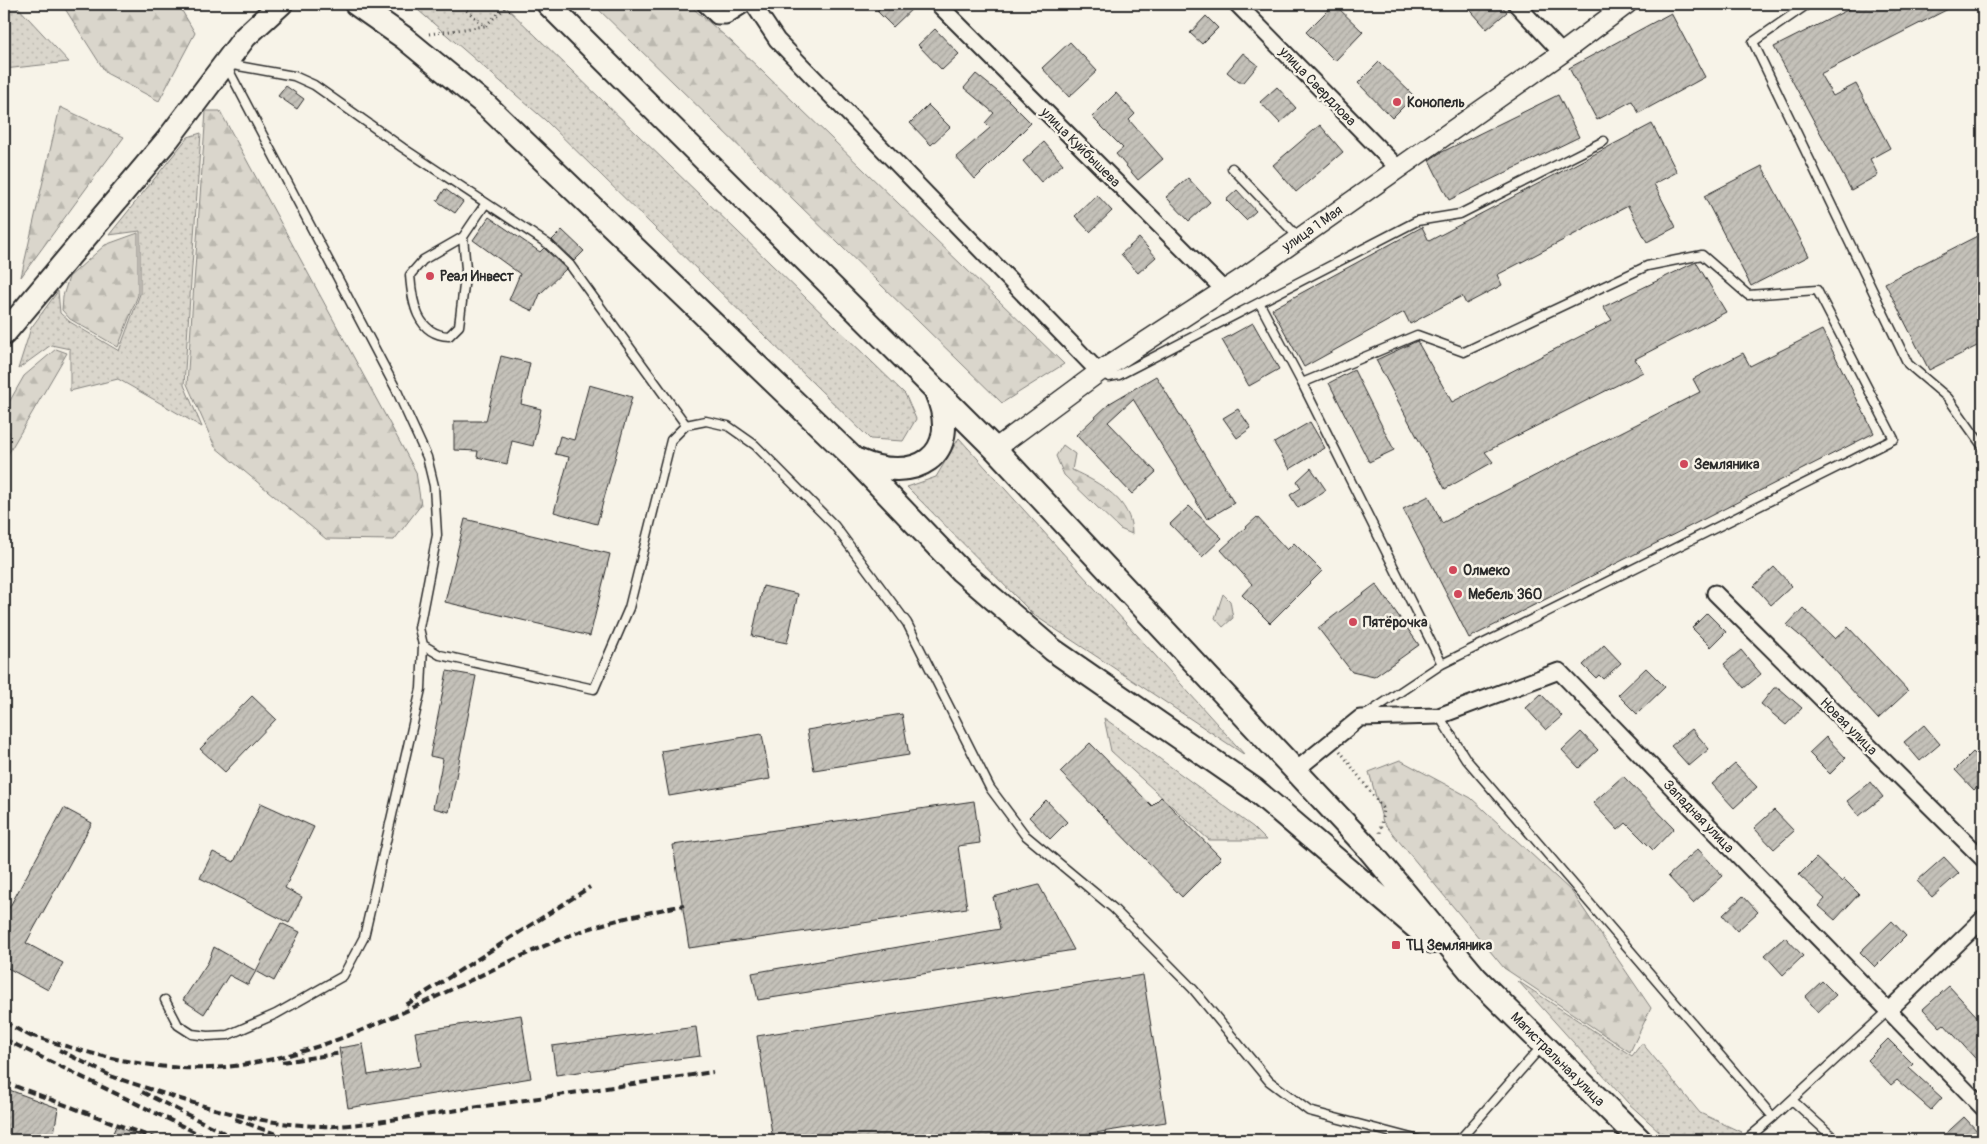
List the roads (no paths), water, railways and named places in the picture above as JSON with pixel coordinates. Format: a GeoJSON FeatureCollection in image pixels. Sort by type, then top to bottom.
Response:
{"type":"FeatureCollection","features":[{"type":"Feature","properties":{"kind":"main road"},"geometry":{"type":"LineString","coordinates":[[245,37],[257,4]]}},
{"type":"Feature","properties":{"kind":"main road"},"geometry":{"type":"LineString","coordinates":[[4,334],[168,139],[245,37],[281,4]]}},
{"type":"Feature","properties":{"kind":"main road"},"geometry":{"type":"LineString","coordinates":[[356,4],[404,37],[487,106],[852,458],[961,571],[1053,650],[1254,789],[1476,978]]}},
{"type":"Feature","properties":{"kind":"main road"},"geometry":{"type":"LineString","coordinates":[[548,4],[995,449],[1366,846],[1476,978]]}},
{"type":"Feature","properties":{"kind":"main road"},"geometry":{"type":"LineString","coordinates":[[852,458],[875,468],[896,471],[917,468],[932,458],[942,441],[945,424],[943,408],[936,390]]}},
{"type":"Feature","properties":{"kind":"main road","name":"Магистральная улица"},"geometry":{"type":"LineString","coordinates":[[1476,978],[1640,1140]]}},
{"type":"Feature","properties":{"kind":"street"},"geometry":{"type":"LineString","coordinates":[[705,4],[716,16],[726,16],[745,4]]}},
{"type":"Feature","properties":{"kind":"street"},"geometry":{"type":"LineString","coordinates":[[753,4],[777,40],[1099,372]]}},
{"type":"Feature","properties":{"kind":"street","name":"улица Куйбышева"},"geometry":{"type":"LineString","coordinates":[[938,4],[1224,290]]}},
{"type":"Feature","properties":{"kind":"street","name":"улица Свердлова"},"geometry":{"type":"LineString","coordinates":[[1237,4],[1398,168]]}},
{"type":"Feature","properties":{"kind":"street"},"geometry":{"type":"LineString","coordinates":[[1516,4],[1562,52]]}},
{"type":"Feature","properties":{"kind":"street","name":"улица 1 Мая"},"geometry":{"type":"LineString","coordinates":[[995,449],[1099,372],[1224,290],[1562,52],[1627,4]]}},
{"type":"Feature","properties":{"kind":"street","name":"Новая улица"},"geometry":{"type":"LineString","coordinates":[[1715,593],[1983,859]]}},
{"type":"Feature","properties":{"kind":"street","name":"Западная улица"},"geometry":{"type":"LineString","coordinates":[[1360,718],[1439,716],[1558,671],[1983,1108]]}},
{"type":"Feature","properties":{"kind":"street"},"geometry":{"type":"LineString","coordinates":[[1296,770],[1360,718]]}},
{"type":"Feature","properties":{"kind":"street"},"geometry":{"type":"LineString","coordinates":[[1888,1012],[1983,919]]}},
{"type":"Feature","properties":{"kind":"lane"},"geometry":{"type":"LineString","coordinates":[[1808,4],[1753,42],[1908,364],[1948,398],[1983,447]]}},
{"type":"Feature","properties":{"kind":"lane"},"geometry":{"type":"LineString","coordinates":[[226,64],[294,76],[314,86],[548,244],[570,265],[686,425]]}},
{"type":"Feature","properties":{"kind":"lane"},"geometry":{"type":"LineString","coordinates":[[166,1000],[178,1025],[192,1034],[208,1036],[228,1035],[276,1014],[343,976],[364,937],[421,690],[423,645],[419,628],[437,534],[434,486],[427,457],[392,380],[226,64]]}},
{"type":"Feature","properties":{"kind":"lane"},"geometry":{"type":"LineString","coordinates":[[1099,372],[1109,377],[1119,375],[1260,304],[1417,221],[1460,214],[1604,141]]}},
{"type":"Feature","properties":{"kind":"lane"},"geometry":{"type":"LineString","coordinates":[[1232,168],[1298,238]]}},
{"type":"Feature","properties":{"kind":"lane"},"geometry":{"type":"LineString","coordinates":[[463,238],[466,269],[459,326],[449,336],[436,335],[424,325],[412,296],[410,276],[423,260],[463,238],[486,203]]}},
{"type":"Feature","properties":{"kind":"lane"},"geometry":{"type":"LineString","coordinates":[[1302,383],[1417,335],[1464,352],[1647,266],[1702,255],[1748,295],[1817,290],[1894,439],[1442,664],[1360,718]]}},
{"type":"Feature","properties":{"kind":"lane"},"geometry":{"type":"LineString","coordinates":[[1260,304],[1302,383],[1442,664]]}},
{"type":"Feature","properties":{"kind":"lane"},"geometry":{"type":"LineString","coordinates":[[423,645],[440,655],[594,690],[629,608],[671,440],[686,425],[706,421],[728,426],[755,445],[834,525],[907,623],[990,788],[1025,835],[1113,908],[1153,948],[1193,989],[1270,1081],[1309,1111],[1419,1140]]}},
{"type":"Feature","properties":{"kind":"lane"},"geometry":{"type":"LineString","coordinates":[[1439,716],[1466,759],[1773,1117]]}},
{"type":"Feature","properties":{"kind":"lane"},"geometry":{"type":"LineString","coordinates":[[1746,1140],[1888,1012]]}},
{"type":"Feature","properties":{"kind":"lane"},"geometry":{"type":"LineString","coordinates":[[1456,1140],[1463,1136],[1543,1046]]}},
{"type":"Feature","properties":{"kind":"lane"},"geometry":{"type":"LineString","coordinates":[[1792,1100],[1836,1140]]}},
{"type":"Feature","properties":{"kind":"railway"},"geometry":{"type":"LineString","coordinates":[[406,1005],[590,887]]}},
{"type":"Feature","properties":{"kind":"railway"},"geometry":{"type":"LineString","coordinates":[[30,1035],[80,1050],[156,1066],[208,1068],[234,1066],[279,1058],[322,1045],[364,1029],[571,935],[613,921],[684,905]]}},
{"type":"Feature","properties":{"kind":"railway"},"geometry":{"type":"LineString","coordinates":[[4,1022],[34,1038]]}},
{"type":"Feature","properties":{"kind":"railway"},"geometry":{"type":"LineString","coordinates":[[4,1039],[211,1140]]}},
{"type":"Feature","properties":{"kind":"railway"},"geometry":{"type":"LineString","coordinates":[[59,1050],[115,1078]]}},
{"type":"Feature","properties":{"kind":"railway"},"geometry":{"type":"LineString","coordinates":[[282,1062],[342,1053]]}},
{"type":"Feature","properties":{"kind":"railway"},"geometry":{"type":"LineString","coordinates":[[110,1076],[241,1116],[295,1124],[340,1126],[713,1072]]}},
{"type":"Feature","properties":{"kind":"railway"},"geometry":{"type":"LineString","coordinates":[[4,1082],[159,1140]]}},
{"type":"Feature","properties":{"kind":"railway"},"geometry":{"type":"LineString","coordinates":[[142,1092],[238,1140]]}},
{"type":"Feature","properties":{"kind":"railway"},"geometry":{"type":"LineString","coordinates":[[235,1119],[292,1140]]}},
{"type":"Feature","properties":{"kind":"railway"},"geometry":{"type":"LineString","coordinates":[[1235,1140],[1261,1136]]}},
{"type":"Feature","properties":{"kind":"place","name":"Конопель"},"geometry":{"type":"Point","coordinates":[1397,102]}},
{"type":"Feature","properties":{"kind":"place","name":"Реал Инвест"},"geometry":{"type":"Point","coordinates":[430,276]}},
{"type":"Feature","properties":{"kind":"place","name":"Земляника"},"geometry":{"type":"Point","coordinates":[1684,464]}},
{"type":"Feature","properties":{"kind":"place","name":"Олмеко"},"geometry":{"type":"Point","coordinates":[1453,570]}},
{"type":"Feature","properties":{"kind":"place","name":"Мебель 360"},"geometry":{"type":"Point","coordinates":[1458,594]}},
{"type":"Feature","properties":{"kind":"place","name":"Пятёрочка"},"geometry":{"type":"Point","coordinates":[1353,622]}},
{"type":"Feature","properties":{"kind":"place","name":"ТЦ Земляника"},"geometry":{"type":"Point","coordinates":[1396,945]}}]}
